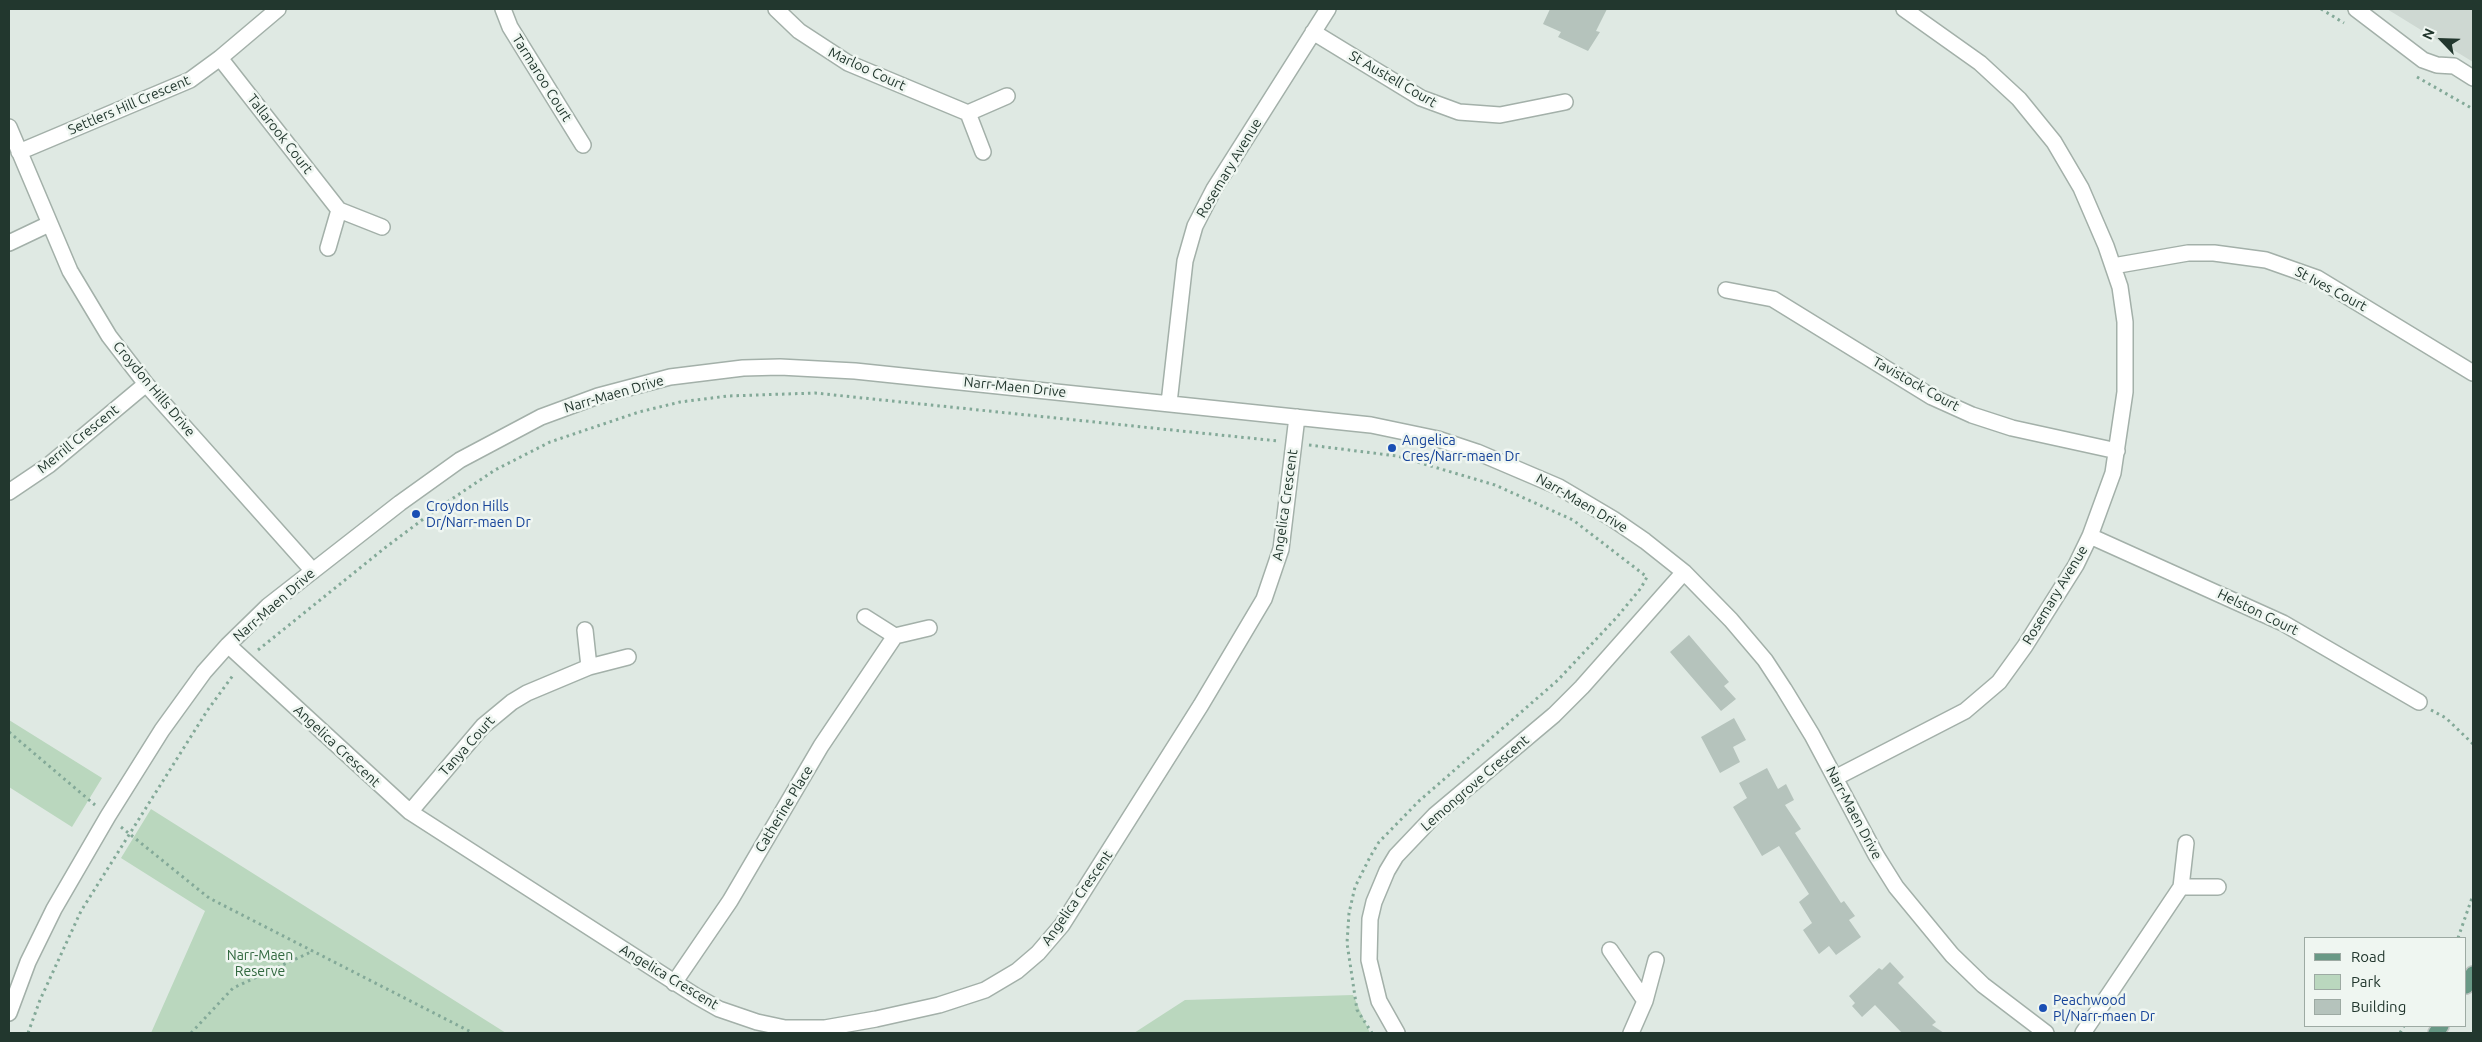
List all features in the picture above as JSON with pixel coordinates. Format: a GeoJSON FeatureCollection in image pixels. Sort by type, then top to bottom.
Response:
{"type":"FeatureCollection","features":[{"type":"Feature","properties":{"kind":"street","name":"Settlers Hill Crescent"},"geometry":{"type":"LineString","coordinates":[[19,152],[190,80],[220,58],[278,9]]}},
{"type":"Feature","properties":{"kind":"street","name":"Tarmaroo Court"},"geometry":{"type":"LineString","coordinates":[[503,9],[510,27],[583,145]]}},
{"type":"Feature","properties":{"kind":"street","name":"Marloo Court"},"geometry":{"type":"LineString","coordinates":[[776,9],[800,31],[848,63],[968,113]]}},
{"type":"Feature","properties":{"kind":"street","name":"Rosemary Avenue"},"geometry":{"type":"LineString","coordinates":[[1169,403],[1185,261],[1195,226],[1214,189],[1328,9]]}},
{"type":"Feature","properties":{"kind":"street","name":"Rosemary Avenue"},"geometry":{"type":"LineString","coordinates":[[1835,778],[1965,711],[1989,692],[2025,646],[2076,565],[2090,536],[2113,473],[2126,392],[2125,322],[2120,287],[2081,188],[2054,142],[2019,99],[1980,63],[1904,9]]}},
{"type":"Feature","properties":{"kind":"street"},"geometry":{"type":"LineString","coordinates":[[2356,9],[2423,60],[2437,65],[2454,66],[2473,78]]}},
{"type":"Feature","properties":{"kind":"street","name":"St Austell Court"},"geometry":{"type":"LineString","coordinates":[[1313,32],[1421,98],[1459,112],[1500,115],[1565,102]]}},
{"type":"Feature","properties":{"kind":"street","name":"Tallarook Court"},"geometry":{"type":"LineString","coordinates":[[220,58],[339,210]]}},
{"type":"Feature","properties":{"kind":"street"},"geometry":{"type":"LineString","coordinates":[[983,152],[968,113],[1007,96]]}},
{"type":"Feature","properties":{"kind":"street","name":"Croydon Hills Drive"},"geometry":{"type":"LineString","coordinates":[[9,127],[49,224],[91,308],[146,384],[312,571]]}},
{"type":"Feature","properties":{"kind":"street"},"geometry":{"type":"LineString","coordinates":[[328,248],[339,210],[382,227]]}},
{"type":"Feature","properties":{"kind":"street"},"geometry":{"type":"LineString","coordinates":[[9,243],[49,224]]}},
{"type":"Feature","properties":{"kind":"street","name":"St Ives Court"},"geometry":{"type":"LineString","coordinates":[[2113,266],[2188,253],[2240,255],[2266,260],[2317,278],[2473,373]]}},
{"type":"Feature","properties":{"kind":"street","name":"Tavistock Court"},"geometry":{"type":"LineString","coordinates":[[1726,290],[1773,299],[1932,397],[1972,415],[2012,428],[2117,451]]}},
{"type":"Feature","properties":{"kind":"street","name":"Narr-Maen Drive"},"geometry":{"type":"LineString","coordinates":[[9,1013],[28,962],[54,909],[108,816],[182,701],[228,645],[268,606],[400,502],[460,460],[486,445],[569,406],[670,377],[743,368],[818,368],[1169,403],[1398,430],[1438,439],[1504,462],[1559,487],[1599,510],[1684,572],[1730,620],[1765,660],[1812,735],[1876,856],[1896,887],[1926,926],[1983,986],[2046,1033]]}},
{"type":"Feature","properties":{"kind":"street","name":"Merrill Crescent"},"geometry":{"type":"LineString","coordinates":[[9,492],[49,464],[146,384]]}},
{"type":"Feature","properties":{"kind":"street","name":"Angelica Crescent"},"geometry":{"type":"LineString","coordinates":[[228,645],[410,812],[674,983],[719,1009],[757,1022],[785,1028],[825,1028],[940,1005],[985,990],[1017,971],[1031,959],[1062,925],[1264,599],[1281,549],[1297,417]]}},
{"type":"Feature","properties":{"kind":"street","name":"Helston Court"},"geometry":{"type":"LineString","coordinates":[[2090,536],[2283,623],[2419,702]]}},
{"type":"Feature","properties":{"kind":"street","name":"Lemongrove Crescent"},"geometry":{"type":"LineString","coordinates":[[1397,1033],[1379,1001],[1372,981],[1368,940],[1374,902],[1392,864],[1435,815],[1554,715],[1582,687],[1684,572]]}},
{"type":"Feature","properties":{"kind":"street"},"geometry":{"type":"LineString","coordinates":[[865,617],[895,636],[929,628]]}},
{"type":"Feature","properties":{"kind":"street"},"geometry":{"type":"LineString","coordinates":[[585,630],[589,668]]}},
{"type":"Feature","properties":{"kind":"street","name":"Catherine Place"},"geometry":{"type":"LineString","coordinates":[[674,983],[730,901],[821,746],[895,636]]}},
{"type":"Feature","properties":{"kind":"street","name":"Tanya Court"},"geometry":{"type":"LineString","coordinates":[[410,812],[469,741],[497,713],[527,693],[589,668],[628,656]]}},
{"type":"Feature","properties":{"kind":"street"},"geometry":{"type":"LineString","coordinates":[[2083,1033],[2181,887],[2186,843]]}},
{"type":"Feature","properties":{"kind":"street"},"geometry":{"type":"LineString","coordinates":[[2181,887],[2218,886]]}},
{"type":"Feature","properties":{"kind":"street"},"geometry":{"type":"LineString","coordinates":[[1610,950],[1645,1002]]}},
{"type":"Feature","properties":{"kind":"street"},"geometry":{"type":"LineString","coordinates":[[1631,1033],[1645,1002],[1656,960]]}},
{"type":"Feature","properties":{"kind":"path"},"geometry":{"type":"LineString","coordinates":[[28,1033],[40,1000],[81,911],[128,833],[207,711],[246,662],[386,547],[434,511],[496,470],[550,442],[639,412],[680,402],[728,396],[815,393],[1294,443],[1397,456],[1495,485],[1573,520],[1647,577],[1641,588],[1617,617],[1558,680],[1419,801],[1379,842],[1370,857],[1353,896],[1348,913],[1347,943],[1349,971],[1357,1010],[1372,1033]]}},
{"type":"Feature","properties":{"kind":"path"},"geometry":{"type":"LineString","coordinates":[[2419,702],[2446,718],[2473,744]]}},
{"type":"Feature","properties":{"kind":"path"},"geometry":{"type":"LineString","coordinates":[[9,732],[128,833],[209,898],[473,1033]]}},
{"type":"Feature","properties":{"kind":"path"},"geometry":{"type":"LineString","coordinates":[[2458,937],[2473,895]]}},
{"type":"Feature","properties":{"kind":"path"},"geometry":{"type":"LineString","coordinates":[[191,1033],[233,988],[314,951]]}},
{"type":"Feature","properties":{"kind":"shaded area"},"geometry":{"type":"Polygon","coordinates":[[[2387,9],[2473,9],[2473,62],[2387,9]]]}},
{"type":"Feature","properties":{"kind":"green space"},"geometry":{"type":"Polygon","coordinates":[[[9,720],[102,778],[72,827],[9,787],[9,720]]]}},
{"type":"Feature","properties":{"kind":"green space","name":"Narr-Maen Reserve"},"geometry":{"type":"Polygon","coordinates":[[[151,809],[506,1033],[151,1033],[205,911],[121,858],[151,809]]]}},
{"type":"Feature","properties":{"kind":"green space"},"geometry":{"type":"Polygon","coordinates":[[[1353,995],[1370,1033],[1134,1033],[1185,1000],[1353,995]]]}},
{"type":"Feature","properties":{"kind":"building"},"geometry":{"type":"Polygon","coordinates":[[[1550,9],[1607,9],[1596,31],[1600,32],[1588,51],[1558,37],[1561,32],[1543,24],[1550,9]]]}},
{"type":"Feature","properties":{"kind":"building"},"geometry":{"type":"Polygon","coordinates":[[[1689,635],[1729,682],[1724,686],[1736,699],[1721,711],[1670,652],[1689,635]]]}},
{"type":"Feature","properties":{"kind":"building"},"geometry":{"type":"Polygon","coordinates":[[[1734,718],[1746,740],[1733,747],[1740,762],[1720,773],[1701,737],[1734,718]]]}},
{"type":"Feature","properties":{"kind":"building"},"geometry":{"type":"Polygon","coordinates":[[[1767,768],[1778,789],[1786,784],[1794,800],[1785,805],[1801,829],[1795,833],[1841,903],[1844,901],[1855,916],[1849,920],[1861,937],[1836,955],[1829,946],[1819,954],[1803,930],[1812,923],[1799,902],[1809,894],[1779,846],[1762,856],[1733,807],[1747,798],[1739,783],[1767,768]]]}},
{"type":"Feature","properties":{"kind":"building"},"geometry":{"type":"Polygon","coordinates":[[[1890,962],[1904,977],[1898,983],[1936,1022],[1932,1025],[1944,1033],[1902,1033],[1875,1005],[1862,1017],[1852,1006],[1855,1003],[1849,996],[1879,968],[1882,970],[1890,962]]]}},
{"type":"Feature","properties":{"kind":"place","name":"Angelica Cres/Narr-maen Dr"},"geometry":{"type":"Point","coordinates":[1392,448]}},
{"type":"Feature","properties":{"kind":"place","name":"Croydon Hills Dr/Narr-maen Dr"},"geometry":{"type":"Point","coordinates":[416,514]}},
{"type":"Feature","properties":{"kind":"place","name":"Peachwood Pl/Narr-maen Dr"},"geometry":{"type":"Point","coordinates":[2043,1008]}}]}
